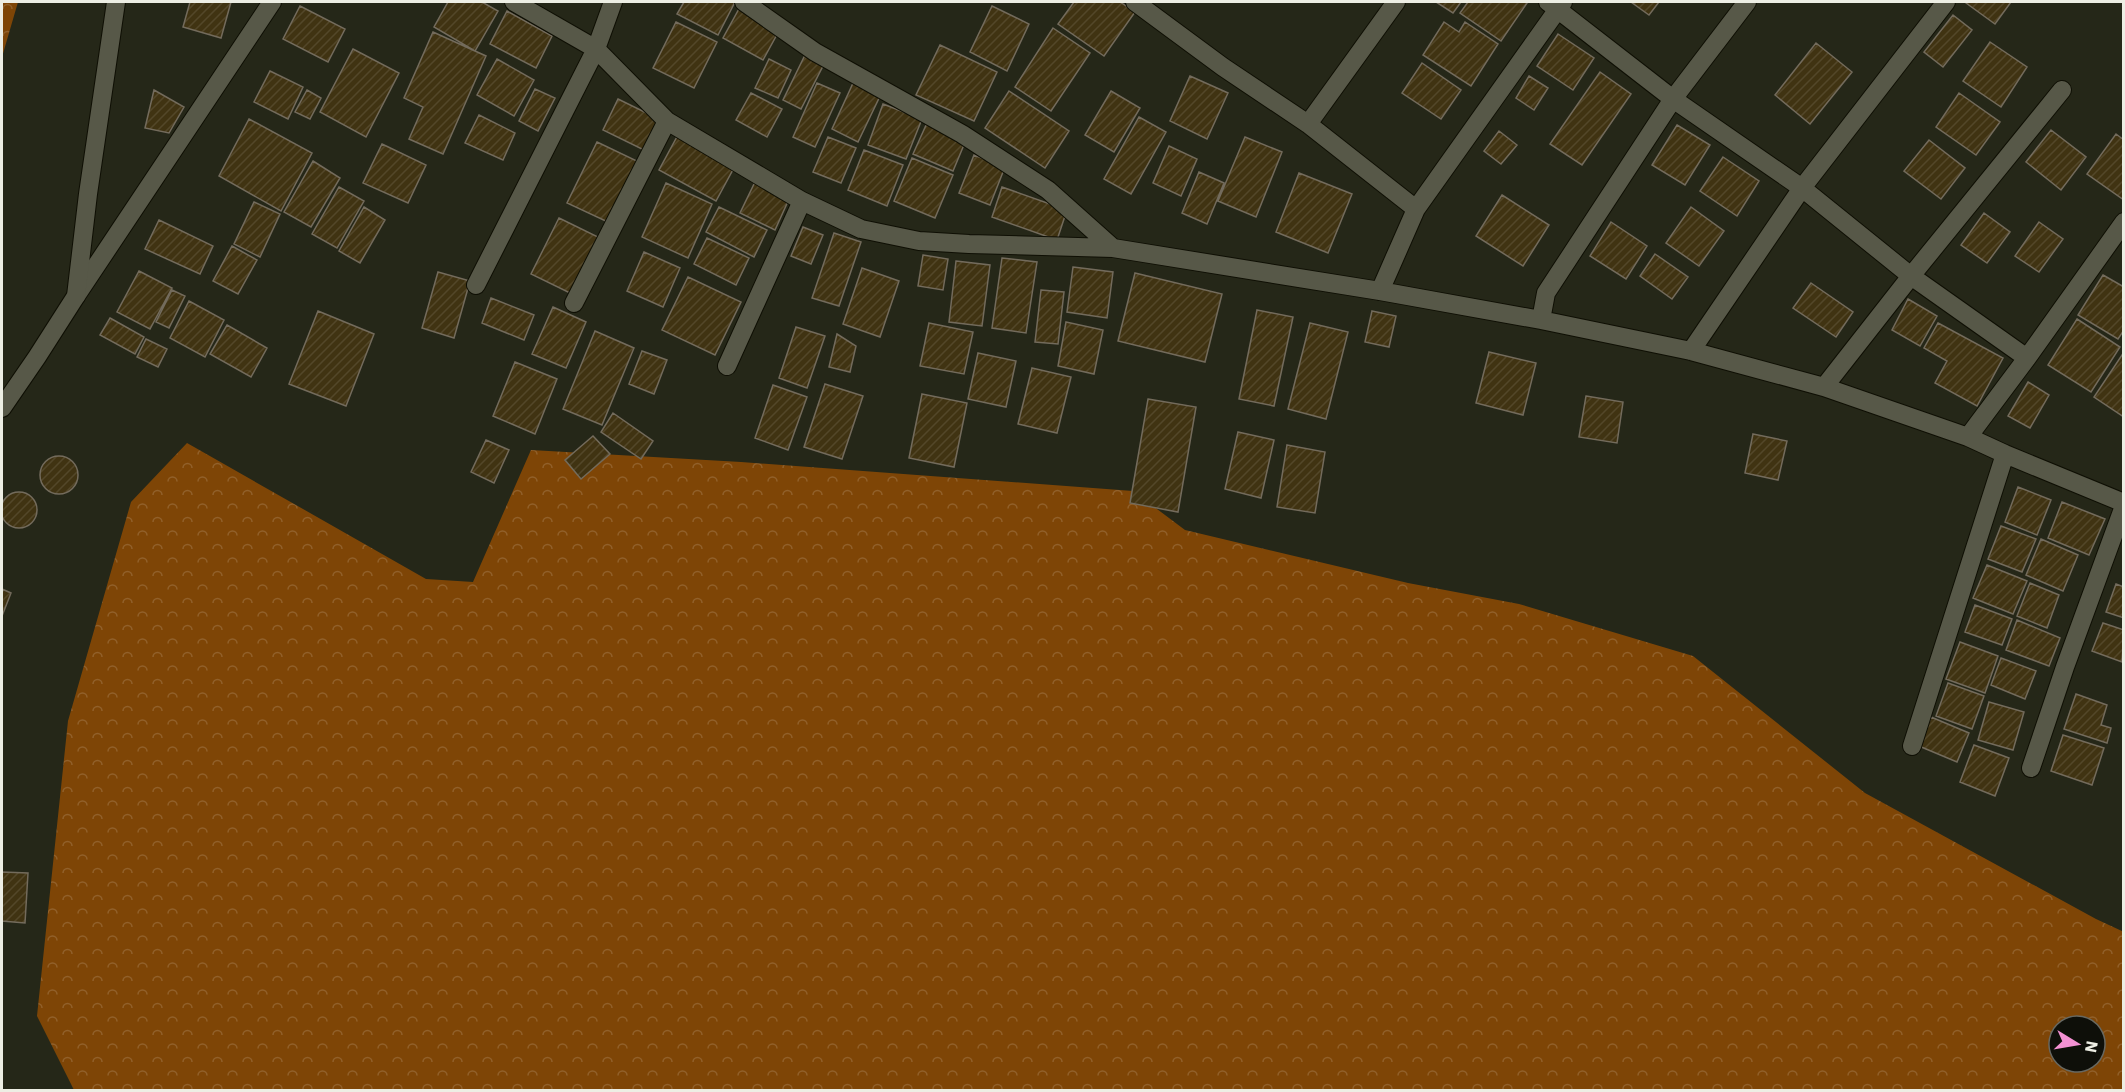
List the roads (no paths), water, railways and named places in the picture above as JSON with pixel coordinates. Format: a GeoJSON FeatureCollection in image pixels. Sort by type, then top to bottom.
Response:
{"type":"FeatureCollection","features":[{"type":"Feature","properties":{"kind":"street"},"geometry":{"type":"LineString","coordinates":[[76,296],[88,194],[116,2]]}},
{"type":"Feature","properties":{"kind":"street"},"geometry":{"type":"LineString","coordinates":[[2,408],[272,2]]}},
{"type":"Feature","properties":{"kind":"street"},"geometry":{"type":"LineString","coordinates":[[514,2],[596,49],[667,121],[802,201],[861,229],[919,241],[1113,248],[1380,291],[1541,320],[1691,351],[1824,387],[1968,437],[2124,505],[2065,666],[2031,768]]}},
{"type":"Feature","properties":{"kind":"street"},"geometry":{"type":"LineString","coordinates":[[476,285],[596,49],[613,2]]}},
{"type":"Feature","properties":{"kind":"street"},"geometry":{"type":"LineString","coordinates":[[744,2],[815,52],[962,134],[1048,190],[1113,248]]}},
{"type":"Feature","properties":{"kind":"street"},"geometry":{"type":"LineString","coordinates":[[1135,2],[1223,67],[1308,124],[1416,208]]}},
{"type":"Feature","properties":{"kind":"street"},"geometry":{"type":"LineString","coordinates":[[1308,124],[1396,2]]}},
{"type":"Feature","properties":{"kind":"street"},"geometry":{"type":"LineString","coordinates":[[1541,320],[1546,293],[1673,99],[1747,2]]}},
{"type":"Feature","properties":{"kind":"street"},"geometry":{"type":"LineString","coordinates":[[1691,351],[1802,188],[1946,2]]}},
{"type":"Feature","properties":{"kind":"street"},"geometry":{"type":"LineString","coordinates":[[1380,291],[1416,208],[1556,4],[1673,99],[1802,188],[1911,276],[2027,358]]}},
{"type":"Feature","properties":{"kind":"street"},"geometry":{"type":"LineString","coordinates":[[1824,387],[2062,90]]}},
{"type":"Feature","properties":{"kind":"street"},"geometry":{"type":"LineString","coordinates":[[574,303],[667,121]]}},
{"type":"Feature","properties":{"kind":"street"},"geometry":{"type":"LineString","coordinates":[[727,366],[802,201]]}},
{"type":"Feature","properties":{"kind":"street"},"geometry":{"type":"LineString","coordinates":[[1968,437],[2124,222]]}},
{"type":"Feature","properties":{"kind":"street"},"geometry":{"type":"LineString","coordinates":[[1912,746],[2005,454]]}}]}
